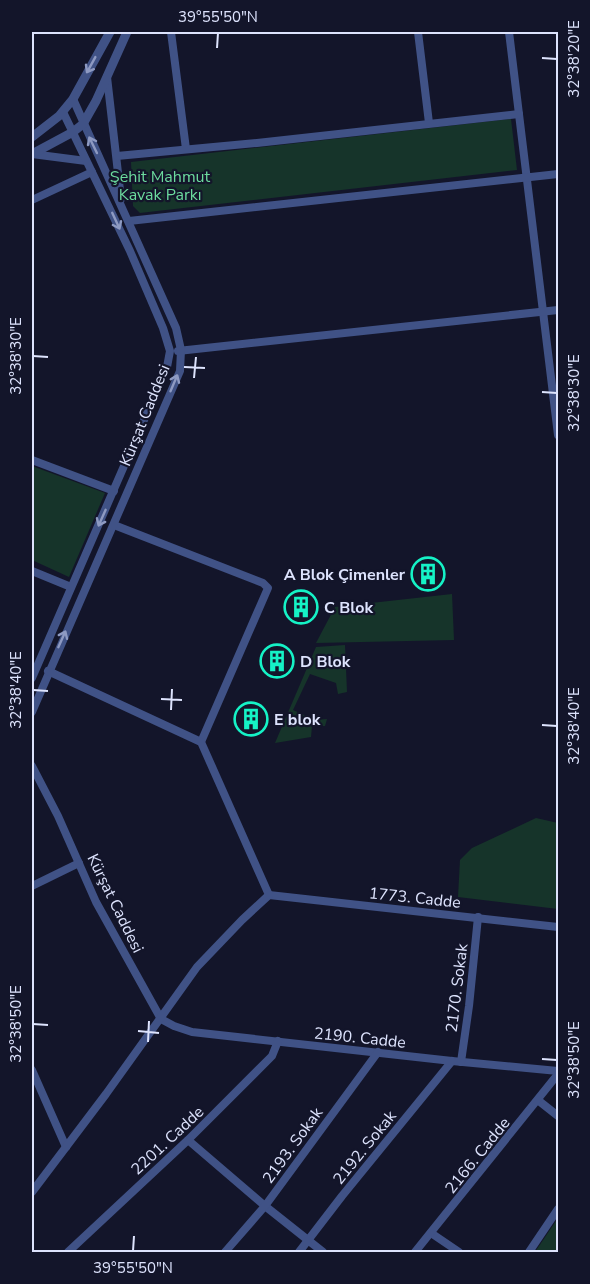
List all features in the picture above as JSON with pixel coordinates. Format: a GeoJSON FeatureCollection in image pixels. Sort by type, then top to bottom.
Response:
{"type":"FeatureCollection","features":[{"type":"Feature","properties":{"kind":"street"},"geometry":{"type":"LineString","coordinates":[[32,137],[63,112],[73,99],[110,32]]}},
{"type":"Feature","properties":{"kind":"street"},"geometry":{"type":"LineString","coordinates":[[32,154],[73,132],[83,124],[127,32]]}},
{"type":"Feature","properties":{"kind":"street"},"geometry":{"type":"LineString","coordinates":[[171,32],[186,149]]}},
{"type":"Feature","properties":{"kind":"street"},"geometry":{"type":"LineString","coordinates":[[418,32],[429,123]]}},
{"type":"Feature","properties":{"kind":"street"},"geometry":{"type":"LineString","coordinates":[[509,32],[558,435]]}},
{"type":"Feature","properties":{"kind":"street"},"geometry":{"type":"LineString","coordinates":[[106,75],[121,204]]}},
{"type":"Feature","properties":{"kind":"street","name":"Kürşat Caddesi"},"geometry":{"type":"LineString","coordinates":[[32,712],[180,371],[181,350],[176,328],[73,99]]}},
{"type":"Feature","properties":{"kind":"street","name":"Kürşat Caddesi"},"geometry":{"type":"LineString","coordinates":[[32,678],[167,367],[170,351],[163,328],[130,251],[63,112]]}},
{"type":"Feature","properties":{"kind":"street"},"geometry":{"type":"LineString","coordinates":[[117,156],[519,114]]}},
{"type":"Feature","properties":{"kind":"street"},"geometry":{"type":"LineString","coordinates":[[32,154],[86,161]]}},
{"type":"Feature","properties":{"kind":"street"},"geometry":{"type":"LineString","coordinates":[[32,200],[92,172]]}},
{"type":"Feature","properties":{"kind":"street"},"geometry":{"type":"LineString","coordinates":[[129,221],[558,174]]}},
{"type":"Feature","properties":{"kind":"street"},"geometry":{"type":"LineString","coordinates":[[170,351],[558,310]]}},
{"type":"Feature","properties":{"kind":"street"},"geometry":{"type":"LineString","coordinates":[[32,460],[114,491]]}},
{"type":"Feature","properties":{"kind":"street"},"geometry":{"type":"LineString","coordinates":[[114,525],[263,583],[268,588],[201,742]]}},
{"type":"Feature","properties":{"kind":"street"},"geometry":{"type":"LineString","coordinates":[[32,571],[71,587]]}},
{"type":"Feature","properties":{"kind":"street"},"geometry":{"type":"LineString","coordinates":[[32,1192],[197,967],[269,895],[201,742],[48,671]]}},
{"type":"Feature","properties":{"kind":"street","name":"Kürşat Caddesi"},"geometry":{"type":"LineString","coordinates":[[32,766],[117,942],[161,1019]]}},
{"type":"Feature","properties":{"kind":"street"},"geometry":{"type":"LineString","coordinates":[[32,886],[79,863]]}},
{"type":"Feature","properties":{"kind":"street","name":"1773. Cadde"},"geometry":{"type":"LineString","coordinates":[[269,895],[558,927]]}},
{"type":"Feature","properties":{"kind":"street","name":"2170. Sokak"},"geometry":{"type":"LineString","coordinates":[[456,1061],[469,1006],[478,917]]}},
{"type":"Feature","properties":{"kind":"street","name":"2190. Cadde"},"geometry":{"type":"LineString","coordinates":[[161,1019],[192,1032],[558,1072]]}},
{"type":"Feature","properties":{"kind":"street","name":"2201. Cadde"},"geometry":{"type":"LineString","coordinates":[[68,1252],[188,1140],[272,1056],[278,1041]]}},
{"type":"Feature","properties":{"kind":"street","name":"2193. Sokak"},"geometry":{"type":"LineString","coordinates":[[225,1252],[265,1206],[378,1052]]}},
{"type":"Feature","properties":{"kind":"street","name":"2192. Sokak"},"geometry":{"type":"LineString","coordinates":[[299,1252],[342,1196],[456,1061]]}},
{"type":"Feature","properties":{"kind":"street"},"geometry":{"type":"LineString","coordinates":[[32,1070],[66,1147]]}},
{"type":"Feature","properties":{"kind":"street","name":"2166. Cadde"},"geometry":{"type":"LineString","coordinates":[[415,1252],[538,1101],[558,1072]]}},
{"type":"Feature","properties":{"kind":"street"},"geometry":{"type":"LineString","coordinates":[[538,1101],[558,1116]]}},
{"type":"Feature","properties":{"kind":"street"},"geometry":{"type":"LineString","coordinates":[[188,1140],[323,1252]]}},
{"type":"Feature","properties":{"kind":"street"},"geometry":{"type":"LineString","coordinates":[[529,1252],[558,1209]]}},
{"type":"Feature","properties":{"kind":"street"},"geometry":{"type":"LineString","coordinates":[[431,1233],[459,1252]]}},
{"type":"Feature","properties":{"kind":"green space","name":"Şehit Mahmut Kavak Parkı"},"geometry":{"type":"Polygon","coordinates":[[[511,119],[517,170],[140,213],[133,206],[131,162],[511,119]]]}},
{"type":"Feature","properties":{"kind":"green space"},"geometry":{"type":"Polygon","coordinates":[[[32,466],[105,493],[69,577],[32,560],[32,466]]]}},
{"type":"Feature","properties":{"kind":"green space"},"geometry":{"type":"Polygon","coordinates":[[[452,594],[454,640],[316,643],[335,607],[452,594]]]}},
{"type":"Feature","properties":{"kind":"green space"},"geometry":{"type":"Polygon","coordinates":[[[345,645],[347,692],[338,694],[336,683],[310,674],[293,710],[315,720],[327,719],[325,726],[312,726],[311,737],[275,743],[316,647],[345,645]]]}},
{"type":"Feature","properties":{"kind":"green space"},"geometry":{"type":"Polygon","coordinates":[[[536,818],[558,823],[558,909],[458,897],[460,860],[472,848],[536,818]]]}},
{"type":"Feature","properties":{"kind":"green space"},"geometry":{"type":"Polygon","coordinates":[[[558,1218],[558,1252],[535,1252],[558,1218]]]}},
{"type":"Feature","properties":{"kind":"place","name":"A Blok Çimenler"},"geometry":{"type":"Point","coordinates":[428,574]}},
{"type":"Feature","properties":{"kind":"place","name":"C Blok"},"geometry":{"type":"Point","coordinates":[301,607]}},
{"type":"Feature","properties":{"kind":"place","name":"D Blok"},"geometry":{"type":"Point","coordinates":[277,661]}},
{"type":"Feature","properties":{"kind":"place","name":"E blok"},"geometry":{"type":"Point","coordinates":[251,719]}}]}
